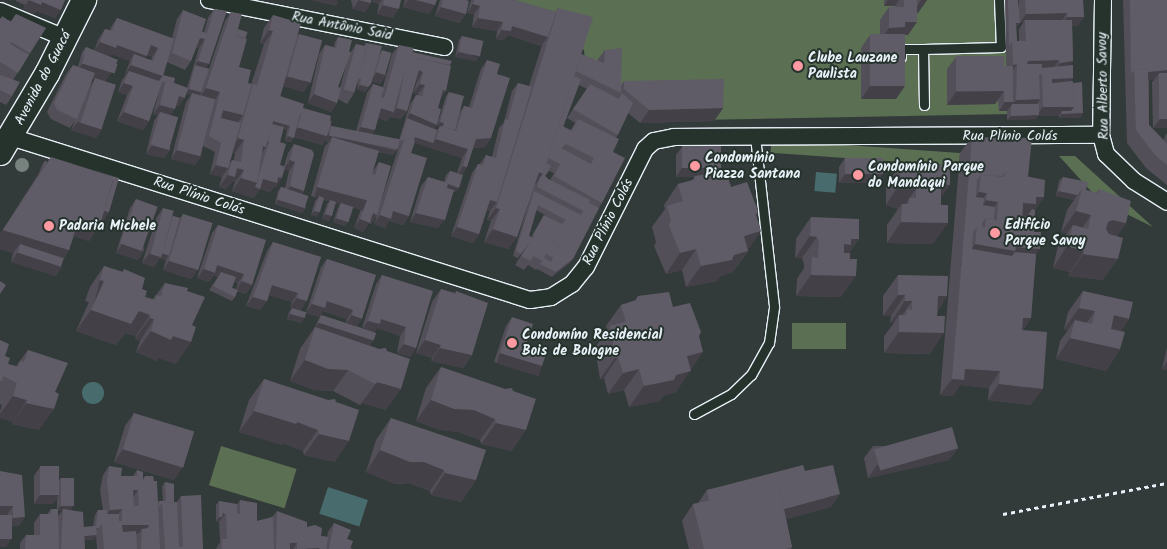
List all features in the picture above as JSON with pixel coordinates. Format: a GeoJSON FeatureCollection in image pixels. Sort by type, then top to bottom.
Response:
{"type":"FeatureCollection","features":[{"type":"Feature","properties":{"kind":"street","name":"Avenida do Guacá"},"geometry":{"type":"LineString","coordinates":[[6,145],[84,0]]}},
{"type":"Feature","properties":{"kind":"street","name":"Rua Antônio Said"},"geometry":{"type":"LineString","coordinates":[[210,0],[444,47]]}},
{"type":"Feature","properties":{"kind":"street","name":"Rua Alberto Savoy"},"geometry":{"type":"LineString","coordinates":[[1103,0],[1101,135],[1106,154],[1119,168],[1167,202]]}},
{"type":"Feature","properties":{"kind":"street"},"geometry":{"type":"LineString","coordinates":[[0,11],[65,38]]}},
{"type":"Feature","properties":{"kind":"street","name":"Rua Plínio Colás"},"geometry":{"type":"LineString","coordinates":[[6,145],[530,300],[551,297],[572,284],[581,273],[645,150],[654,141],[674,138],[1101,135]]}},
{"type":"Feature","properties":{"kind":"lane"},"geometry":{"type":"LineString","coordinates":[[902,69],[901,50],[1001,47],[999,0]]}},
{"type":"Feature","properties":{"kind":"lane"},"geometry":{"type":"LineString","coordinates":[[923,49],[924,105]]}},
{"type":"Feature","properties":{"kind":"lane"},"geometry":{"type":"LineString","coordinates":[[694,414],[731,394],[751,375],[769,343],[774,306],[755,137]]}},
{"type":"Feature","properties":{"kind":"path"},"geometry":{"type":"LineString","coordinates":[[1003,514],[1167,483]]}},
{"type":"Feature","properties":{"kind":"green space","name":"Clube Lauzane Paulista"},"geometry":{"type":"Polygon","coordinates":[[[474,0],[1010,0],[1011,114],[646,121],[587,82],[584,50],[474,0]]]}},
{"type":"Feature","properties":{"kind":"green space"},"geometry":{"type":"Polygon","coordinates":[[[771,140],[960,153],[959,166],[771,153],[771,140]]]}},
{"type":"Feature","properties":{"kind":"green space"},"geometry":{"type":"Polygon","coordinates":[[[1059,156],[1075,156],[1153,227],[1100,201],[1059,156]]]}},
{"type":"Feature","properties":{"kind":"green space"},"geometry":{"type":"Polygon","coordinates":[[[792,323],[846,323],[846,349],[792,349],[792,323]]]}},
{"type":"Feature","properties":{"kind":"green space"},"geometry":{"type":"Polygon","coordinates":[[[221,446],[297,469],[285,508],[209,485],[221,446]]]}},
{"type":"Feature","properties":{"kind":"water"},"geometry":{"type":"Polygon","coordinates":[[[816,172],[837,174],[835,193],[814,191],[816,172]]]}},
{"type":"Feature","properties":{"kind":"water"},"geometry":{"type":"Polygon","coordinates":[[[89,382],[97,382],[104,389],[104,397],[97,404],[89,404],[82,397],[82,389],[89,382]]]}},
{"type":"Feature","properties":{"kind":"water"},"geometry":{"type":"Polygon","coordinates":[[[328,487],[368,500],[359,527],[319,514],[328,487]]]}},
{"type":"Feature","properties":{"kind":"building"},"geometry":{"type":"Polygon","coordinates":[[[29,0],[65,0],[61,10],[42,2],[41,5],[29,0]]]}},
{"type":"Feature","properties":{"kind":"building"},"geometry":{"type":"Polygon","coordinates":[[[359,0],[371,0],[371,3],[359,0]]]}},
{"type":"Feature","properties":{"kind":"building"},"geometry":{"type":"Polygon","coordinates":[[[384,0],[401,0],[399,9],[383,5],[384,0]]]}},
{"type":"Feature","properties":{"kind":"building"},"geometry":{"type":"Polygon","coordinates":[[[416,0],[437,0],[435,5],[416,0]]]}},
{"type":"Feature","properties":{"kind":"building"},"geometry":{"type":"Polygon","coordinates":[[[443,0],[469,1],[466,14],[441,7],[443,0]]]}},
{"type":"Feature","properties":{"kind":"building"},"geometry":{"type":"Polygon","coordinates":[[[474,0],[514,0],[556,12],[548,37],[512,26],[511,31],[502,30],[503,22],[478,18],[480,6],[473,4],[474,0]]]}},
{"type":"Feature","properties":{"kind":"building"},"geometry":{"type":"Polygon","coordinates":[[[904,0],[917,0],[917,22],[905,22],[905,27],[889,28],[889,7],[904,7],[904,0]]]}},
{"type":"Feature","properties":{"kind":"building"},"geometry":{"type":"Polygon","coordinates":[[[1008,0],[1018,0],[1020,23],[1016,23],[1017,41],[1012,41],[1009,46],[1008,0]]]}},
{"type":"Feature","properties":{"kind":"building"},"geometry":{"type":"Polygon","coordinates":[[[1025,0],[1083,0],[1084,17],[1067,17],[1067,13],[1026,14],[1025,0]]]}},
{"type":"Feature","properties":{"kind":"building"},"geometry":{"type":"Polygon","coordinates":[[[1130,0],[1167,0],[1167,70],[1148,72],[1148,69],[1134,70],[1131,74],[1130,0]]]}},
{"type":"Feature","properties":{"kind":"building"},"geometry":{"type":"Polygon","coordinates":[[[558,8],[593,17],[543,174],[539,172],[517,237],[493,229],[500,209],[496,208],[558,8]]]}},
{"type":"Feature","properties":{"kind":"building"},"geometry":{"type":"Polygon","coordinates":[[[214,9],[227,11],[209,64],[198,61],[205,39],[200,38],[191,61],[172,53],[183,10],[206,19],[202,32],[207,33],[214,9]]]}},
{"type":"Feature","properties":{"kind":"building"},"geometry":{"type":"Polygon","coordinates":[[[231,12],[242,14],[236,36],[247,39],[239,67],[251,70],[248,83],[252,84],[243,115],[223,110],[221,118],[241,123],[228,168],[216,165],[221,143],[209,136],[220,92],[206,88],[231,12]]]}},
{"type":"Feature","properties":{"kind":"building"},"geometry":{"type":"Polygon","coordinates":[[[16,14],[46,28],[30,53],[11,42],[10,44],[29,55],[18,73],[0,62],[0,18],[2,16],[11,22],[16,14]]]}},
{"type":"Feature","properties":{"kind":"building"},"geometry":{"type":"Polygon","coordinates":[[[273,15],[301,23],[266,147],[263,146],[257,183],[241,178],[244,170],[237,168],[235,177],[228,175],[232,160],[241,162],[244,140],[238,138],[253,84],[257,85],[273,31],[269,30],[273,15]]]}},
{"type":"Feature","properties":{"kind":"building"},"geometry":{"type":"Polygon","coordinates":[[[117,18],[174,39],[163,76],[131,65],[134,54],[153,61],[158,48],[151,45],[147,56],[117,45],[116,48],[100,42],[105,29],[112,31],[117,18]]]}},
{"type":"Feature","properties":{"kind":"building"},"geometry":{"type":"Polygon","coordinates":[[[1025,20],[1072,20],[1073,61],[1060,63],[1059,60],[1028,61],[1027,64],[1042,64],[1042,68],[1073,65],[1073,78],[1052,79],[1052,83],[1073,81],[1074,107],[1043,107],[1042,74],[1039,74],[1040,99],[1016,100],[1017,64],[1013,65],[1012,41],[1026,41],[1025,20]]]}},
{"type":"Feature","properties":{"kind":"building"},"geometry":{"type":"Polygon","coordinates":[[[238,29],[248,32],[246,39],[236,36],[238,29]]]}},
{"type":"Feature","properties":{"kind":"building"},"geometry":{"type":"Polygon","coordinates":[[[299,34],[322,40],[311,83],[288,77],[299,34]]]}},
{"type":"Feature","properties":{"kind":"building"},"geometry":{"type":"Polygon","coordinates":[[[870,34],[905,34],[905,86],[870,86],[870,34]]]}},
{"type":"Feature","properties":{"kind":"building"},"geometry":{"type":"Polygon","coordinates":[[[462,36],[483,41],[480,57],[458,52],[462,36]]]}},
{"type":"Feature","properties":{"kind":"building"},"geometry":{"type":"Polygon","coordinates":[[[338,37],[352,40],[349,52],[336,48],[338,37]]]}},
{"type":"Feature","properties":{"kind":"building"},"geometry":{"type":"Polygon","coordinates":[[[366,43],[382,46],[371,84],[368,87],[360,85],[361,79],[358,78],[367,47],[365,47],[366,43]]]}},
{"type":"Feature","properties":{"kind":"building"},"geometry":{"type":"Polygon","coordinates":[[[356,44],[367,47],[354,92],[344,89],[356,44]]]}},
{"type":"Feature","properties":{"kind":"building"},"geometry":{"type":"Polygon","coordinates":[[[325,45],[351,52],[338,87],[341,88],[337,103],[314,94],[325,45]]]}},
{"type":"Feature","properties":{"kind":"building"},"geometry":{"type":"Polygon","coordinates":[[[399,45],[414,48],[411,57],[451,66],[446,91],[443,90],[438,108],[441,109],[437,125],[410,113],[416,95],[422,96],[425,85],[420,84],[423,72],[419,70],[407,111],[397,108],[405,70],[393,112],[381,108],[375,130],[361,127],[373,84],[384,88],[381,97],[384,98],[399,45]]]}},
{"type":"Feature","properties":{"kind":"building"},"geometry":{"type":"Polygon","coordinates":[[[86,47],[118,60],[116,64],[85,54],[82,58],[86,47]]]}},
{"type":"Feature","properties":{"kind":"building"},"geometry":{"type":"Polygon","coordinates":[[[622,48],[621,93],[576,71],[581,54],[604,63],[605,50],[622,48]]]}},
{"type":"Feature","properties":{"kind":"building"},"geometry":{"type":"Polygon","coordinates":[[[382,50],[392,53],[385,75],[375,72],[382,50]]]}},
{"type":"Feature","properties":{"kind":"building"},"geometry":{"type":"Polygon","coordinates":[[[412,52],[452,61],[450,65],[411,57],[412,52]]]}},
{"type":"Feature","properties":{"kind":"building"},"geometry":{"type":"Polygon","coordinates":[[[85,54],[118,64],[115,74],[82,64],[85,54]]]}},
{"type":"Feature","properties":{"kind":"building"},"geometry":{"type":"Polygon","coordinates":[[[956,56],[1004,56],[1004,91],[956,91],[956,56]]]}},
{"type":"Feature","properties":{"kind":"building"},"geometry":{"type":"Polygon","coordinates":[[[487,60],[500,64],[497,74],[510,78],[491,138],[476,139],[467,167],[463,166],[468,149],[436,139],[440,126],[456,131],[464,106],[472,108],[487,60]]]}},
{"type":"Feature","properties":{"kind":"building"},"geometry":{"type":"Polygon","coordinates":[[[73,65],[95,73],[77,119],[57,110],[54,103],[73,65]]]}},
{"type":"Feature","properties":{"kind":"building"},"geometry":{"type":"Polygon","coordinates":[[[195,65],[209,69],[201,92],[189,89],[195,65]]]}},
{"type":"Feature","properties":{"kind":"building"},"geometry":{"type":"Polygon","coordinates":[[[1004,66],[1013,66],[1013,102],[1004,102],[1004,66]]]}},
{"type":"Feature","properties":{"kind":"building"},"geometry":{"type":"Polygon","coordinates":[[[1148,69],[1149,125],[1167,144],[1167,165],[1155,155],[1136,130],[1134,70],[1148,69]]]}},
{"type":"Feature","properties":{"kind":"building"},"geometry":{"type":"Polygon","coordinates":[[[129,71],[162,82],[149,121],[124,112],[133,86],[124,83],[129,71]]]}},
{"type":"Feature","properties":{"kind":"building"},"geometry":{"type":"Polygon","coordinates":[[[1159,73],[1167,73],[1167,119],[1159,119],[1159,73]]]}},
{"type":"Feature","properties":{"kind":"building"},"geometry":{"type":"Polygon","coordinates":[[[0,75],[20,82],[12,96],[0,90],[0,75]]]}},
{"type":"Feature","properties":{"kind":"building"},"geometry":{"type":"Polygon","coordinates":[[[163,75],[175,78],[174,83],[166,80],[165,82],[159,81],[163,75]]]}},
{"type":"Feature","properties":{"kind":"building"},"geometry":{"type":"Polygon","coordinates":[[[574,76],[581,79],[563,127],[559,124],[574,76]]]}},
{"type":"Feature","properties":{"kind":"building"},"geometry":{"type":"Polygon","coordinates":[[[95,78],[116,85],[101,129],[80,123],[95,78]]]}},
{"type":"Feature","properties":{"kind":"building"},"geometry":{"type":"Polygon","coordinates":[[[724,79],[723,108],[649,110],[624,89],[624,81],[724,79]]]}},
{"type":"Feature","properties":{"kind":"building"},"geometry":{"type":"Polygon","coordinates":[[[166,80],[188,88],[185,98],[179,96],[175,109],[160,105],[166,80]]]}},
{"type":"Feature","properties":{"kind":"building"},"geometry":{"type":"Polygon","coordinates":[[[1082,82],[1083,113],[1062,114],[1062,111],[1071,111],[1074,107],[1073,83],[1082,82]]]}},
{"type":"Feature","properties":{"kind":"building"},"geometry":{"type":"Polygon","coordinates":[[[518,83],[532,87],[497,202],[490,200],[479,234],[457,227],[478,164],[483,165],[486,155],[496,158],[505,119],[508,120],[518,83]]]}},
{"type":"Feature","properties":{"kind":"building"},"geometry":{"type":"Polygon","coordinates":[[[590,84],[619,99],[622,93],[633,103],[618,135],[573,109],[590,84]]]}},
{"type":"Feature","properties":{"kind":"building"},"geometry":{"type":"Polygon","coordinates":[[[449,92],[464,96],[455,130],[443,127],[444,123],[440,122],[449,92]]]}},
{"type":"Feature","properties":{"kind":"building"},"geometry":{"type":"Polygon","coordinates":[[[192,93],[215,99],[200,156],[177,150],[192,93]]]}},
{"type":"Feature","properties":{"kind":"building"},"geometry":{"type":"Polygon","coordinates":[[[280,96],[304,104],[303,108],[331,116],[330,121],[302,112],[294,138],[288,136],[290,126],[273,121],[280,96]]]}},
{"type":"Feature","properties":{"kind":"building"},"geometry":{"type":"Polygon","coordinates":[[[1012,104],[1039,104],[1039,115],[1011,116],[1012,104]]]}},
{"type":"Feature","properties":{"kind":"building"},"geometry":{"type":"Polygon","coordinates":[[[160,112],[178,117],[169,150],[151,145],[160,112]]]}},
{"type":"Feature","properties":{"kind":"building"},"geometry":{"type":"Polygon","coordinates":[[[302,112],[332,121],[327,136],[297,127],[302,112]]]}},
{"type":"Feature","properties":{"kind":"building"},"geometry":{"type":"Polygon","coordinates":[[[407,118],[437,130],[433,143],[415,137],[414,140],[405,137],[402,141],[400,140],[407,118]]]}},
{"type":"Feature","properties":{"kind":"building"},"geometry":{"type":"Polygon","coordinates":[[[578,119],[619,139],[613,152],[625,158],[602,203],[554,176],[560,164],[548,158],[559,124],[572,131],[578,119]],[[566,144],[561,148],[591,164],[594,158],[566,144]]]}},
{"type":"Feature","properties":{"kind":"building"},"geometry":{"type":"Polygon","coordinates":[[[272,124],[284,127],[280,142],[286,144],[280,165],[285,167],[282,178],[278,177],[277,183],[263,179],[260,189],[255,187],[269,142],[272,124]]]}},
{"type":"Feature","properties":{"kind":"building"},"geometry":{"type":"Polygon","coordinates":[[[331,126],[400,139],[398,149],[329,136],[331,126]]]}},
{"type":"Feature","properties":{"kind":"building"},"geometry":{"type":"Polygon","coordinates":[[[332,137],[379,151],[372,174],[375,175],[379,162],[391,166],[377,215],[373,213],[370,223],[360,219],[367,200],[317,187],[332,137]]]}},
{"type":"Feature","properties":{"kind":"building"},"geometry":{"type":"Polygon","coordinates":[[[405,137],[415,140],[411,153],[427,158],[409,216],[393,211],[391,219],[380,215],[405,137]]]}},
{"type":"Feature","properties":{"kind":"building"},"geometry":{"type":"Polygon","coordinates":[[[972,137],[1032,138],[1028,177],[1005,172],[1002,176],[981,175],[977,180],[976,197],[984,198],[983,205],[995,207],[994,219],[986,218],[982,223],[982,227],[977,227],[973,232],[972,249],[1012,256],[1015,252],[1036,254],[1031,318],[1023,318],[1022,330],[1047,332],[1043,389],[999,384],[1000,371],[965,369],[964,380],[952,379],[972,137]]]}},
{"type":"Feature","properties":{"kind":"building"},"geometry":{"type":"Polygon","coordinates":[[[294,144],[312,150],[314,154],[304,191],[290,186],[295,162],[290,160],[294,144]]]}},
{"type":"Feature","properties":{"kind":"building"},"geometry":{"type":"Polygon","coordinates":[[[682,146],[721,146],[721,168],[682,168],[682,146]]]}},
{"type":"Feature","properties":{"kind":"building","name":"Padaria Michele"},"geometry":{"type":"Polygon","coordinates":[[[51,157],[114,177],[100,225],[79,218],[69,250],[3,230],[51,157]]]}},
{"type":"Feature","properties":{"kind":"building"},"geometry":{"type":"Polygon","coordinates":[[[845,158],[883,158],[883,174],[845,174],[845,158]]]}},
{"type":"Feature","properties":{"kind":"building"},"geometry":{"type":"Polygon","coordinates":[[[546,163],[551,166],[545,176],[543,174],[546,163]]]}},
{"type":"Feature","properties":{"kind":"building"},"geometry":{"type":"Polygon","coordinates":[[[901,164],[950,165],[950,185],[941,184],[941,205],[948,205],[948,223],[901,222],[902,204],[909,204],[909,198],[916,198],[916,189],[900,183],[901,164]]]}},
{"type":"Feature","properties":{"kind":"building"},"geometry":{"type":"Polygon","coordinates":[[[90,169],[119,178],[109,212],[104,211],[114,177],[90,169]]]}},
{"type":"Feature","properties":{"kind":"building"},"geometry":{"type":"Polygon","coordinates":[[[450,171],[463,175],[459,188],[446,182],[450,171]]]}},
{"type":"Feature","properties":{"kind":"building"},"geometry":{"type":"Polygon","coordinates":[[[726,171],[731,187],[747,182],[758,211],[756,215],[761,231],[744,236],[748,251],[734,255],[732,260],[701,266],[696,249],[680,253],[669,225],[671,221],[667,206],[683,201],[678,184],[693,180],[695,176],[726,171]]]}},
{"type":"Feature","properties":{"kind":"building"},"geometry":{"type":"Polygon","coordinates":[[[1005,172],[1045,180],[1044,197],[1036,197],[1036,204],[1023,203],[1022,222],[1035,223],[1034,232],[1041,232],[1040,249],[1016,247],[1015,251],[975,244],[977,227],[985,227],[986,218],[997,220],[998,202],[986,200],[987,193],[979,192],[981,175],[1004,177],[1005,172]]]}},
{"type":"Feature","properties":{"kind":"building"},"geometry":{"type":"Polygon","coordinates":[[[543,174],[548,179],[590,200],[584,211],[537,187],[543,174]]]}},
{"type":"Feature","properties":{"kind":"building"},"geometry":{"type":"Polygon","coordinates":[[[428,177],[448,183],[447,188],[454,190],[445,220],[416,213],[428,177]]]}},
{"type":"Feature","properties":{"kind":"building"},"geometry":{"type":"Polygon","coordinates":[[[1063,177],[1088,182],[1086,190],[1082,189],[1077,195],[1059,191],[1063,177]]]}},
{"type":"Feature","properties":{"kind":"building"},"geometry":{"type":"Polygon","coordinates":[[[281,187],[309,196],[305,208],[277,199],[281,187]]]}},
{"type":"Feature","properties":{"kind":"building"},"geometry":{"type":"Polygon","coordinates":[[[1082,189],[1098,193],[1099,189],[1131,201],[1126,223],[1112,220],[1108,222],[1106,229],[1109,234],[1123,238],[1118,259],[1083,254],[1084,251],[1067,246],[1073,225],[1088,229],[1091,215],[1076,211],[1082,189]]]}},
{"type":"Feature","properties":{"kind":"building"},"geometry":{"type":"Polygon","coordinates":[[[534,191],[581,215],[588,202],[599,208],[573,259],[556,272],[540,264],[544,258],[551,262],[560,245],[536,233],[533,235],[544,215],[562,224],[566,220],[538,205],[529,236],[533,238],[521,254],[516,251],[534,191]]]}},
{"type":"Feature","properties":{"kind":"building"},"geometry":{"type":"Polygon","coordinates":[[[319,196],[324,198],[320,212],[314,211],[319,196]]]}},
{"type":"Feature","properties":{"kind":"building"},"geometry":{"type":"Polygon","coordinates":[[[136,199],[158,207],[142,251],[120,243],[136,199]]]}},
{"type":"Feature","properties":{"kind":"building"},"geometry":{"type":"Polygon","coordinates":[[[330,200],[336,202],[332,216],[325,214],[330,200]]]}},
{"type":"Feature","properties":{"kind":"building"},"geometry":{"type":"Polygon","coordinates":[[[341,203],[353,207],[348,222],[336,218],[341,203]]]}},
{"type":"Feature","properties":{"kind":"building"},"geometry":{"type":"Polygon","coordinates":[[[163,208],[174,211],[161,257],[151,254],[163,208]]]}},
{"type":"Feature","properties":{"kind":"building"},"geometry":{"type":"Polygon","coordinates":[[[1032,209],[1035,210],[1034,223],[1022,222],[1022,216],[1027,217],[1032,209]]]}},
{"type":"Feature","properties":{"kind":"building"},"geometry":{"type":"Polygon","coordinates":[[[183,214],[213,223],[198,270],[169,261],[183,214]]]}},
{"type":"Feature","properties":{"kind":"building"},"geometry":{"type":"Polygon","coordinates":[[[173,216],[180,218],[169,255],[162,253],[173,216]]]}},
{"type":"Feature","properties":{"kind":"building"},"geometry":{"type":"Polygon","coordinates":[[[811,217],[859,219],[859,239],[851,239],[851,245],[844,244],[844,253],[850,253],[850,259],[857,259],[856,276],[811,275],[812,257],[818,258],[819,242],[817,237],[810,236],[811,217]]]}},
{"type":"Feature","properties":{"kind":"building"},"geometry":{"type":"Polygon","coordinates":[[[218,225],[266,240],[252,285],[242,281],[244,274],[217,265],[215,273],[204,269],[218,225]]]}},
{"type":"Feature","properties":{"kind":"building"},"geometry":{"type":"Polygon","coordinates":[[[536,233],[560,245],[554,258],[546,254],[543,261],[533,256],[531,261],[521,256],[536,233]]]}},
{"type":"Feature","properties":{"kind":"building"},"geometry":{"type":"Polygon","coordinates":[[[273,242],[321,257],[307,301],[297,298],[298,293],[272,285],[267,301],[253,297],[273,242]]]}},
{"type":"Feature","properties":{"kind":"building"},"geometry":{"type":"Polygon","coordinates":[[[20,244],[64,258],[61,267],[17,253],[20,244]]]}},
{"type":"Feature","properties":{"kind":"building"},"geometry":{"type":"Polygon","coordinates":[[[327,259],[376,275],[362,319],[352,315],[353,310],[327,301],[325,308],[312,304],[327,259]]]}},
{"type":"Feature","properties":{"kind":"building"},"geometry":{"type":"Polygon","coordinates":[[[104,266],[123,272],[124,269],[145,278],[142,289],[147,291],[145,297],[155,300],[156,295],[161,296],[165,283],[188,288],[187,291],[205,297],[192,325],[196,327],[191,342],[173,336],[171,340],[151,331],[154,319],[150,318],[150,315],[139,311],[131,324],[91,310],[104,281],[100,280],[104,266]]]}},
{"type":"Feature","properties":{"kind":"building"},"geometry":{"type":"Polygon","coordinates":[[[221,272],[236,277],[232,288],[238,290],[235,297],[213,286],[221,272]]]}},
{"type":"Feature","properties":{"kind":"building"},"geometry":{"type":"Polygon","coordinates":[[[382,275],[433,291],[416,348],[404,344],[406,327],[381,319],[380,324],[368,321],[382,275]]]}},
{"type":"Feature","properties":{"kind":"building"},"geometry":{"type":"Polygon","coordinates":[[[898,275],[948,276],[947,296],[938,296],[937,316],[945,316],[944,333],[899,332],[899,315],[906,315],[907,309],[912,310],[912,301],[905,301],[905,295],[898,295],[898,275]]]}},
{"type":"Feature","properties":{"kind":"building"},"geometry":{"type":"Polygon","coordinates":[[[0,281],[6,285],[0,294],[0,281]]]}},
{"type":"Feature","properties":{"kind":"building"},"geometry":{"type":"Polygon","coordinates":[[[441,289],[456,294],[456,291],[488,303],[472,355],[440,348],[441,345],[425,340],[441,289]]]}},
{"type":"Feature","properties":{"kind":"building"},"geometry":{"type":"Polygon","coordinates":[[[1083,291],[1133,302],[1129,319],[1114,315],[1111,329],[1125,332],[1120,349],[1070,338],[1075,320],[1092,324],[1095,311],[1079,308],[1083,291]]]}},
{"type":"Feature","properties":{"kind":"building"},"geometry":{"type":"Polygon","coordinates":[[[669,292],[673,307],[690,303],[701,332],[699,336],[703,352],[687,356],[691,371],[676,375],[674,380],[644,386],[639,369],[623,373],[618,357],[615,358],[610,326],[626,322],[621,305],[636,300],[638,296],[669,292]]]}},
{"type":"Feature","properties":{"kind":"building"},"geometry":{"type":"Polygon","coordinates":[[[292,308],[306,312],[305,318],[290,314],[292,308]]]}},
{"type":"Feature","properties":{"kind":"building"},"geometry":{"type":"Polygon","coordinates":[[[321,315],[376,333],[374,341],[319,323],[321,315]]]}},
{"type":"Feature","properties":{"kind":"building"},"geometry":{"type":"Polygon","coordinates":[[[512,317],[533,324],[526,345],[547,351],[542,366],[500,353],[512,317]]]}},
{"type":"Feature","properties":{"kind":"building"},"geometry":{"type":"Polygon","coordinates":[[[315,327],[379,349],[386,348],[387,351],[410,359],[401,389],[377,382],[375,384],[348,370],[328,369],[305,360],[315,327]]]}},
{"type":"Feature","properties":{"kind":"building"},"geometry":{"type":"Polygon","coordinates":[[[0,340],[9,344],[5,356],[10,358],[8,364],[18,367],[20,361],[24,362],[28,350],[68,363],[55,392],[59,394],[54,409],[26,403],[27,400],[13,396],[17,383],[3,376],[2,381],[0,381],[0,340]]]}},
{"type":"Feature","properties":{"kind":"building"},"geometry":{"type":"Polygon","coordinates":[[[441,367],[505,389],[512,388],[513,391],[536,399],[526,430],[496,423],[495,419],[474,410],[454,409],[431,400],[441,367]]]}},
{"type":"Feature","properties":{"kind":"building"},"geometry":{"type":"Polygon","coordinates":[[[264,379],[328,400],[335,399],[336,402],[359,410],[349,441],[319,434],[318,430],[297,422],[296,424],[254,411],[264,379]]]}},
{"type":"Feature","properties":{"kind":"building"},"geometry":{"type":"Polygon","coordinates":[[[134,413],[194,431],[183,468],[123,449],[134,413]]]}},
{"type":"Feature","properties":{"kind":"building"},"geometry":{"type":"Polygon","coordinates":[[[391,418],[486,450],[476,480],[445,473],[444,470],[424,462],[410,462],[380,450],[391,418]]]}},
{"type":"Feature","properties":{"kind":"building"},"geometry":{"type":"Polygon","coordinates":[[[952,427],[958,448],[880,470],[874,449],[952,427]]]}},
{"type":"Feature","properties":{"kind":"building"},"geometry":{"type":"Polygon","coordinates":[[[803,465],[805,471],[833,465],[840,494],[784,509],[779,485],[709,501],[707,490],[803,465]]]}},
{"type":"Feature","properties":{"kind":"building"},"geometry":{"type":"Polygon","coordinates":[[[40,466],[59,466],[59,495],[40,495],[40,466]]]}},
{"type":"Feature","properties":{"kind":"building"},"geometry":{"type":"Polygon","coordinates":[[[109,466],[122,468],[121,476],[137,476],[137,470],[143,472],[143,481],[145,476],[153,476],[154,481],[157,481],[160,549],[141,549],[142,529],[149,528],[149,525],[122,525],[123,532],[136,531],[137,549],[104,549],[102,524],[122,521],[122,509],[110,510],[107,481],[109,466]],[[133,490],[134,506],[139,506],[138,490],[133,490]]]}},
{"type":"Feature","properties":{"kind":"building"},"geometry":{"type":"Polygon","coordinates":[[[0,471],[22,475],[25,517],[13,518],[13,506],[0,506],[0,471]]]}},
{"type":"Feature","properties":{"kind":"building"},"geometry":{"type":"Polygon","coordinates":[[[61,478],[74,478],[74,506],[61,506],[61,478]]]}},
{"type":"Feature","properties":{"kind":"building"},"geometry":{"type":"Polygon","coordinates":[[[165,482],[174,484],[174,502],[162,503],[159,507],[159,501],[166,501],[165,482]]]}},
{"type":"Feature","properties":{"kind":"building"},"geometry":{"type":"Polygon","coordinates":[[[779,485],[792,547],[785,549],[704,549],[693,504],[779,485]]]}},
{"type":"Feature","properties":{"kind":"building"},"geometry":{"type":"Polygon","coordinates":[[[201,495],[203,549],[165,549],[162,503],[177,502],[179,547],[183,547],[181,496],[201,495]]]}},
{"type":"Feature","properties":{"kind":"building"},"geometry":{"type":"Polygon","coordinates":[[[240,500],[257,503],[257,549],[222,549],[222,539],[227,539],[226,513],[240,514],[240,500]]]}},
{"type":"Feature","properties":{"kind":"building"},"geometry":{"type":"Polygon","coordinates":[[[219,501],[237,504],[237,514],[223,513],[222,517],[219,517],[219,501]]]}},
{"type":"Feature","properties":{"kind":"building"},"geometry":{"type":"Polygon","coordinates":[[[51,509],[58,509],[59,549],[25,549],[26,535],[40,535],[40,514],[51,514],[51,509]]]}},
{"type":"Feature","properties":{"kind":"building"},"geometry":{"type":"Polygon","coordinates":[[[63,509],[83,512],[85,549],[61,549],[63,509]]]}},
{"type":"Feature","properties":{"kind":"building"},"geometry":{"type":"Polygon","coordinates":[[[98,510],[107,510],[107,514],[119,514],[119,522],[102,524],[99,528],[96,528],[97,535],[84,536],[84,527],[96,526],[98,510]]]}},
{"type":"Feature","properties":{"kind":"building"},"geometry":{"type":"Polygon","coordinates":[[[277,511],[307,522],[307,527],[315,525],[322,528],[320,548],[297,549],[297,543],[290,543],[290,549],[276,549],[277,511]]]}},
{"type":"Feature","properties":{"kind":"building"},"geometry":{"type":"Polygon","coordinates":[[[0,515],[12,515],[12,539],[0,539],[0,515]]]}},
{"type":"Feature","properties":{"kind":"building"},"geometry":{"type":"Polygon","coordinates":[[[273,517],[274,549],[257,549],[257,521],[273,517]]]}},
{"type":"Feature","properties":{"kind":"building"},"geometry":{"type":"Polygon","coordinates":[[[334,523],[351,530],[347,539],[353,541],[350,549],[329,549],[334,523]]]}},
{"type":"Feature","properties":{"kind":"building"},"geometry":{"type":"Polygon","coordinates":[[[321,536],[328,537],[326,549],[319,549],[321,536]]]}},
{"type":"Feature","properties":{"kind":"place","name":"Clube Lauzane Paulista"},"geometry":{"type":"Point","coordinates":[798,66]}},
{"type":"Feature","properties":{"kind":"place","name":"Condomínio Piazza Santana"},"geometry":{"type":"Point","coordinates":[695,166]}},
{"type":"Feature","properties":{"kind":"place","name":"Condomínio Parque do Mandaqui"},"geometry":{"type":"Point","coordinates":[858,175]}},
{"type":"Feature","properties":{"kind":"place","name":"Padaria Michele"},"geometry":{"type":"Point","coordinates":[49,226]}},
{"type":"Feature","properties":{"kind":"place","name":"Edifício Parque Savoy"},"geometry":{"type":"Point","coordinates":[995,233]}},
{"type":"Feature","properties":{"kind":"place","name":"Condomíno Residencial Bois de Bologne"},"geometry":{"type":"Point","coordinates":[512,343]}}]}
